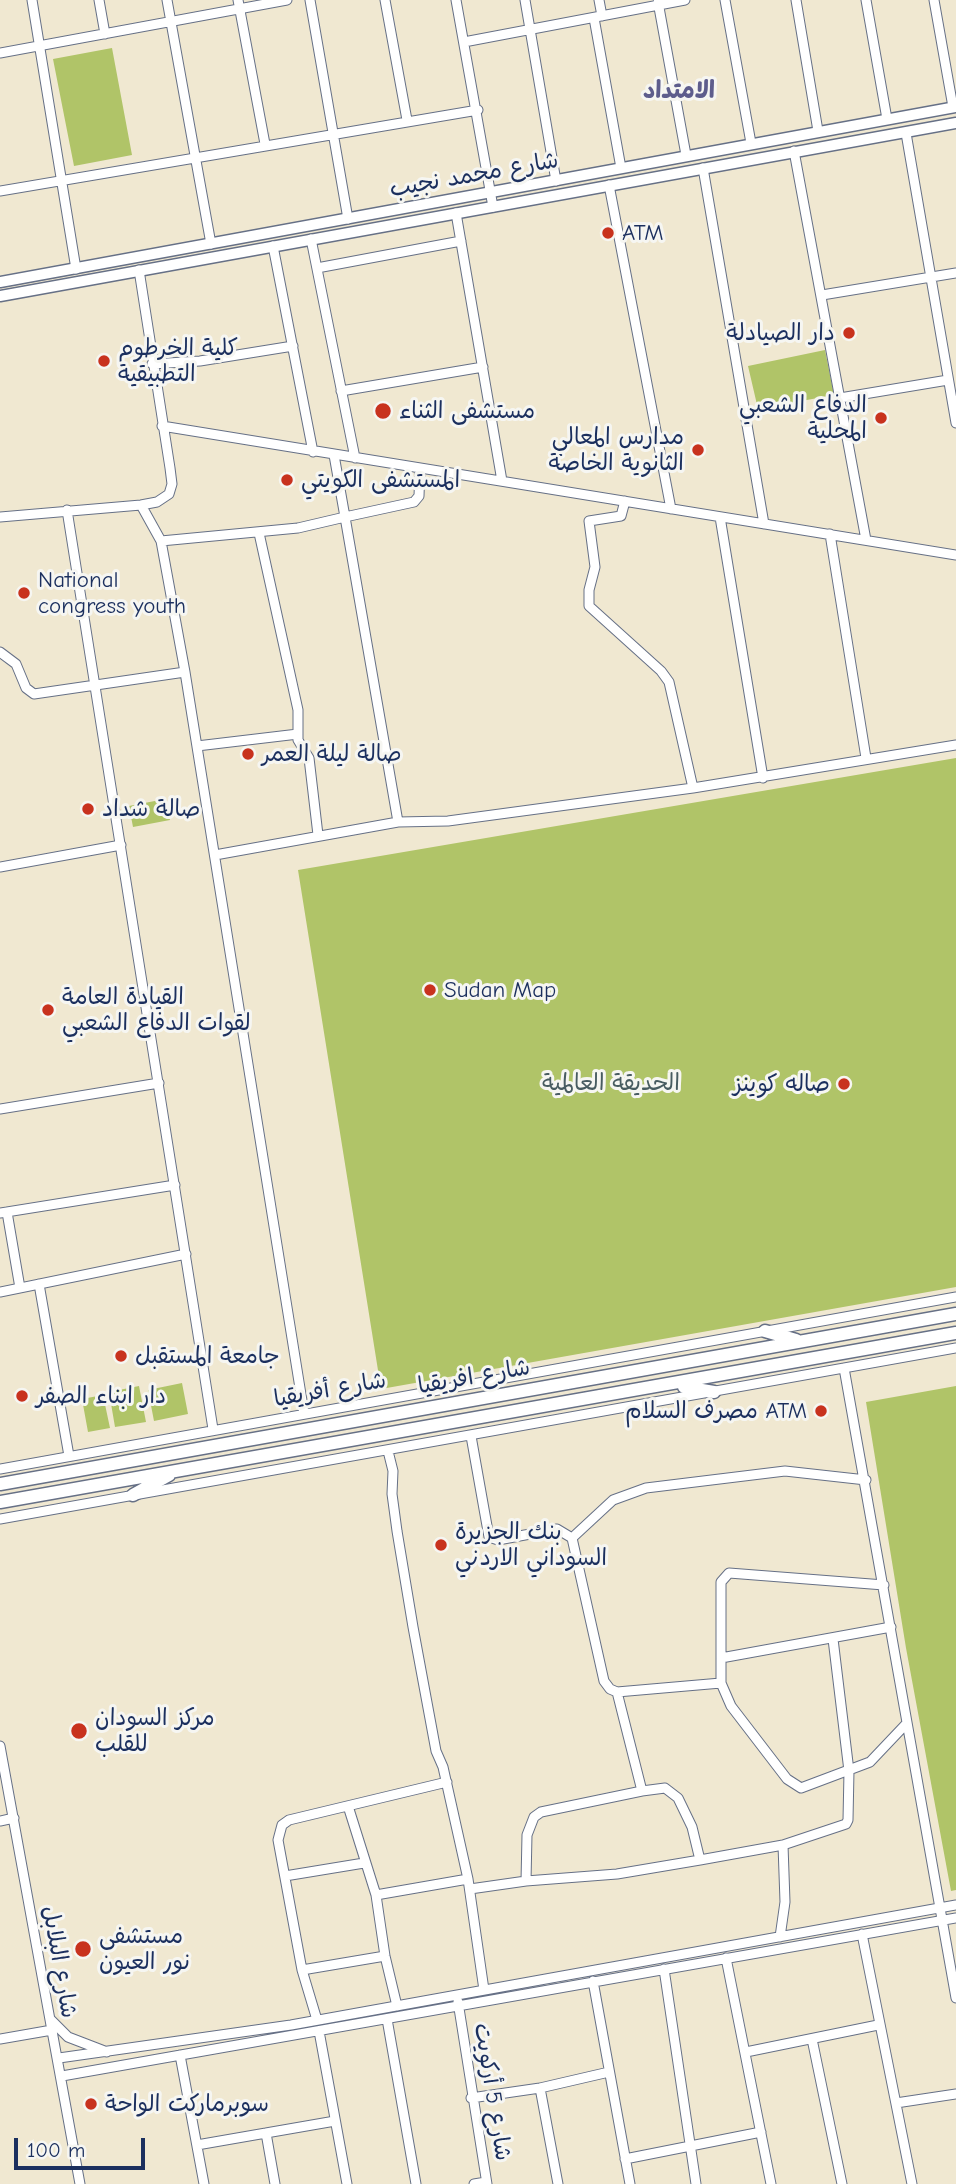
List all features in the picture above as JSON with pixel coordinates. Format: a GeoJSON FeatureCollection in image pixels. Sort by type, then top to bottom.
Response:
{"type":"FeatureCollection","features":[{"type":"Feature","properties":{"kind":"highway","name":"شارع افريقيا"},"geometry":{"type":"LineString","coordinates":[[0,1484],[252,1431],[461,1401],[956,1314]]}},
{"type":"Feature","properties":{"kind":"highway"},"geometry":{"type":"LineString","coordinates":[[765,1331],[800,1341]]}},
{"type":"Feature","properties":{"kind":"highway","name":"شارع افريقيا"},"geometry":{"type":"LineString","coordinates":[[0,1502],[956,1333]]}},
{"type":"Feature","properties":{"kind":"highway"},"geometry":{"type":"LineString","coordinates":[[673,1385],[713,1392]]}},
{"type":"Feature","properties":{"kind":"highway"},"geometry":{"type":"LineString","coordinates":[[485,1396],[501,1415]]}},
{"type":"Feature","properties":{"kind":"highway"},"geometry":{"type":"LineString","coordinates":[[461,1401],[466,1419]]}},
{"type":"Feature","properties":{"kind":"highway"},"geometry":{"type":"LineString","coordinates":[[133,1495],[180,1470]]}},
{"type":"Feature","properties":{"kind":"main road","name":"شارع محمد نجيب"},"geometry":{"type":"LineString","coordinates":[[0,282],[955,107]]}},
{"type":"Feature","properties":{"kind":"main road","name":"شارع محمد نجيب"},"geometry":{"type":"LineString","coordinates":[[0,296],[956,123]]}},
{"type":"Feature","properties":{"kind":"street"},"geometry":{"type":"LineString","coordinates":[[32,0],[76,269]]}},
{"type":"Feature","properties":{"kind":"street"},"geometry":{"type":"LineString","coordinates":[[99,0],[105,34]]}},
{"type":"Feature","properties":{"kind":"street"},"geometry":{"type":"LineString","coordinates":[[167,0],[211,244]]}},
{"type":"Feature","properties":{"kind":"street"},"geometry":{"type":"LineString","coordinates":[[0,53],[171,22],[239,4],[287,0]]}},
{"type":"Feature","properties":{"kind":"street"},"geometry":{"type":"LineString","coordinates":[[310,0],[348,219]]}},
{"type":"Feature","properties":{"kind":"street"},"geometry":{"type":"LineString","coordinates":[[385,0],[407,120]]}},
{"type":"Feature","properties":{"kind":"street"},"geometry":{"type":"LineString","coordinates":[[456,0],[478,110],[493,207]]}},
{"type":"Feature","properties":{"kind":"street"},"geometry":{"type":"LineString","coordinates":[[525,0],[556,181]]}},
{"type":"Feature","properties":{"kind":"street"},"geometry":{"type":"LineString","coordinates":[[599,0],[598,17],[621,168]]}},
{"type":"Feature","properties":{"kind":"street"},"geometry":{"type":"LineString","coordinates":[[464,41],[598,17],[659,2],[685,0]]}},
{"type":"Feature","properties":{"kind":"street"},"geometry":{"type":"LineString","coordinates":[[725,0],[751,144]]}},
{"type":"Feature","properties":{"kind":"street"},"geometry":{"type":"LineString","coordinates":[[796,0],[818,131]]}},
{"type":"Feature","properties":{"kind":"street"},"geometry":{"type":"LineString","coordinates":[[866,0],[887,119]]}},
{"type":"Feature","properties":{"kind":"street"},"geometry":{"type":"LineString","coordinates":[[934,0],[955,107]]}},
{"type":"Feature","properties":{"kind":"street"},"geometry":{"type":"LineString","coordinates":[[659,2],[686,155]]}},
{"type":"Feature","properties":{"kind":"street"},"geometry":{"type":"LineString","coordinates":[[239,4],[265,144]]}},
{"type":"Feature","properties":{"kind":"street"},"geometry":{"type":"LineString","coordinates":[[0,191],[335,132],[478,110]]}},
{"type":"Feature","properties":{"kind":"street"},"geometry":{"type":"LineString","coordinates":[[906,133],[956,423]]}},
{"type":"Feature","properties":{"kind":"street"},"geometry":{"type":"LineString","coordinates":[[794,151],[866,540]]}},
{"type":"Feature","properties":{"kind":"street"},"geometry":{"type":"LineString","coordinates":[[703,168],[764,524]]}},
{"type":"Feature","properties":{"kind":"street"},"geometry":{"type":"LineString","coordinates":[[608,185],[671,509]]}},
{"type":"Feature","properties":{"kind":"street"},"geometry":{"type":"LineString","coordinates":[[456,213],[502,481]]}},
{"type":"Feature","properties":{"kind":"street"},"geometry":{"type":"LineString","coordinates":[[311,239],[355,458]]}},
{"type":"Feature","properties":{"kind":"street"},"geometry":{"type":"LineString","coordinates":[[317,268],[461,241]]}},
{"type":"Feature","properties":{"kind":"street"},"geometry":{"type":"LineString","coordinates":[[273,246],[313,452]]}},
{"type":"Feature","properties":{"kind":"street"},"geometry":{"type":"LineString","coordinates":[[0,517],[141,505],[164,499],[172,484],[139,270]]}},
{"type":"Feature","properties":{"kind":"street"},"geometry":{"type":"LineString","coordinates":[[822,295],[956,273]]}},
{"type":"Feature","properties":{"kind":"street"},"geometry":{"type":"LineString","coordinates":[[152,364],[200,361],[293,346]]}},
{"type":"Feature","properties":{"kind":"street"},"geometry":{"type":"LineString","coordinates":[[341,391],[483,367]]}},
{"type":"Feature","properties":{"kind":"street"},"geometry":{"type":"LineString","coordinates":[[840,398],[948,380]]}},
{"type":"Feature","properties":{"kind":"street"},"geometry":{"type":"LineString","coordinates":[[162,426],[956,555]]}},
{"type":"Feature","properties":{"kind":"street"},"geometry":{"type":"LineString","coordinates":[[334,455],[398,821]]}},
{"type":"Feature","properties":{"kind":"street"},"geometry":{"type":"LineString","coordinates":[[161,541],[260,533],[414,502],[419,496],[420,469]]}},
{"type":"Feature","properties":{"kind":"street"},"geometry":{"type":"LineString","coordinates":[[625,501],[621,516],[589,521],[595,567],[589,590],[589,606],[662,671],[669,682],[694,788]]}},
{"type":"Feature","properties":{"kind":"street"},"geometry":{"type":"LineString","coordinates":[[141,505],[161,541],[185,672],[304,1413]]}},
{"type":"Feature","properties":{"kind":"street"},"geometry":{"type":"LineString","coordinates":[[67,510],[213,1429]]}},
{"type":"Feature","properties":{"kind":"street"},"geometry":{"type":"LineString","coordinates":[[720,517],[762,778]]}},
{"type":"Feature","properties":{"kind":"street"},"geometry":{"type":"LineString","coordinates":[[260,533],[298,710],[298,734],[309,758],[318,835]]}},
{"type":"Feature","properties":{"kind":"street"},"geometry":{"type":"LineString","coordinates":[[830,534],[866,758]]}},
{"type":"Feature","properties":{"kind":"street"},"geometry":{"type":"LineString","coordinates":[[0,652],[16,664],[26,688],[34,694],[185,672]]}},
{"type":"Feature","properties":{"kind":"street"},"geometry":{"type":"LineString","coordinates":[[197,747],[298,734]]}},
{"type":"Feature","properties":{"kind":"street"},"geometry":{"type":"LineString","coordinates":[[215,855],[398,821],[448,821],[694,788],[956,744]]}},
{"type":"Feature","properties":{"kind":"street"},"geometry":{"type":"LineString","coordinates":[[0,867],[121,845]]}},
{"type":"Feature","properties":{"kind":"street"},"geometry":{"type":"LineString","coordinates":[[0,1109],[159,1083]]}},
{"type":"Feature","properties":{"kind":"street"},"geometry":{"type":"LineString","coordinates":[[20,1287],[3,1212],[175,1185]]}},
{"type":"Feature","properties":{"kind":"street"},"geometry":{"type":"LineString","coordinates":[[0,1292],[187,1254]]}},
{"type":"Feature","properties":{"kind":"street"},"geometry":{"type":"LineString","coordinates":[[39,1283],[69,1456]]}},
{"type":"Feature","properties":{"kind":"street","name":"شارع أفريقيا"},"geometry":{"type":"LineString","coordinates":[[0,1469],[213,1429],[252,1431],[304,1413],[956,1297]]}},
{"type":"Feature","properties":{"kind":"street"},"geometry":{"type":"LineString","coordinates":[[0,1519],[956,1348]]}},
{"type":"Feature","properties":{"kind":"street"},"geometry":{"type":"LineString","coordinates":[[844,1368],[956,1998]]}},
{"type":"Feature","properties":{"kind":"street"},"geometry":{"type":"LineString","coordinates":[[471,1436],[489,1537],[498,1540],[557,1529],[572,1538],[604,1681],[617,1692],[642,1791]]}},
{"type":"Feature","properties":{"kind":"street"},"geometry":{"type":"LineString","coordinates":[[388,1451],[393,1471],[393,1506],[413,1628],[436,1751],[446,1782],[469,1884],[484,1990]]}},
{"type":"Feature","properties":{"kind":"street"},"geometry":{"type":"LineString","coordinates":[[572,1538],[613,1500],[646,1488],[785,1471],[866,1480]]}},
{"type":"Feature","properties":{"kind":"street"},"geometry":{"type":"LineString","coordinates":[[884,1585],[729,1573],[722,1582],[721,1683],[731,1706],[795,1786],[802,1788],[870,1762],[907,1723]]}},
{"type":"Feature","properties":{"kind":"street"},"geometry":{"type":"LineString","coordinates":[[721,1658],[891,1627]]}},
{"type":"Feature","properties":{"kind":"street"},"geometry":{"type":"LineString","coordinates":[[376,1895],[469,1884],[617,1874],[783,1845],[845,1825],[850,1814],[849,1771],[832,1639]]}},
{"type":"Feature","properties":{"kind":"street"},"geometry":{"type":"LineString","coordinates":[[617,1692],[721,1683]]}},
{"type":"Feature","properties":{"kind":"street","name":"شارع البلابل"},"geometry":{"type":"LineString","coordinates":[[0,1746],[80,2184]]}},
{"type":"Feature","properties":{"kind":"street"},"geometry":{"type":"LineString","coordinates":[[317,2020],[302,1970],[278,1840],[282,1825],[289,1819],[446,1782]]}},
{"type":"Feature","properties":{"kind":"street"},"geometry":{"type":"LineString","coordinates":[[526,1881],[527,1835],[534,1817],[568,1804],[665,1788],[678,1798],[692,1827],[700,1860]]}},
{"type":"Feature","properties":{"kind":"street"},"geometry":{"type":"LineString","coordinates":[[348,1806],[376,1895],[385,1956],[397,2006]]}},
{"type":"Feature","properties":{"kind":"street"},"geometry":{"type":"LineString","coordinates":[[0,1821],[14,1818]]}},
{"type":"Feature","properties":{"kind":"street"},"geometry":{"type":"LineString","coordinates":[[780,1937],[785,1902],[783,1845]]}},
{"type":"Feature","properties":{"kind":"street"},"geometry":{"type":"LineString","coordinates":[[285,1876],[364,1863]]}},
{"type":"Feature","properties":{"kind":"street"},"geometry":{"type":"LineString","coordinates":[[59,2058],[109,2053],[317,2020],[956,1905]]}},
{"type":"Feature","properties":{"kind":"street"},"geometry":{"type":"LineString","coordinates":[[62,2076],[956,1918]]}},
{"type":"Feature","properties":{"kind":"street"},"geometry":{"type":"LineString","coordinates":[[862,1934],[878,2025],[912,2184]]}},
{"type":"Feature","properties":{"kind":"street"},"geometry":{"type":"LineString","coordinates":[[302,1970],[385,1956]]}},
{"type":"Feature","properties":{"kind":"street"},"geometry":{"type":"LineString","coordinates":[[726,1958],[771,2184]]}},
{"type":"Feature","properties":{"kind":"street"},"geometry":{"type":"LineString","coordinates":[[664,1969],[696,2184]]}},
{"type":"Feature","properties":{"kind":"street"},"geometry":{"type":"LineString","coordinates":[[593,1982],[630,2184]]}},
{"type":"Feature","properties":{"kind":"street","name":"شارع 5 أركويت"},"geometry":{"type":"LineString","coordinates":[[457,1996],[486,2183]]}},
{"type":"Feature","properties":{"kind":"street"},"geometry":{"type":"LineString","coordinates":[[50,2019],[68,2037],[109,2053]]}},
{"type":"Feature","properties":{"kind":"street"},"geometry":{"type":"LineString","coordinates":[[387,2019],[416,2184]]}},
{"type":"Feature","properties":{"kind":"street"},"geometry":{"type":"LineString","coordinates":[[746,2052],[878,2025]]}},
{"type":"Feature","properties":{"kind":"street"},"geometry":{"type":"LineString","coordinates":[[0,2039],[52,2030]]}},
{"type":"Feature","properties":{"kind":"street"},"geometry":{"type":"LineString","coordinates":[[319,2031],[348,2184]]}},
{"type":"Feature","properties":{"kind":"street"},"geometry":{"type":"LineString","coordinates":[[812,2039],[842,2184]]}},
{"type":"Feature","properties":{"kind":"street"},"geometry":{"type":"LineString","coordinates":[[180,2055],[204,2184]]}},
{"type":"Feature","properties":{"kind":"street"},"geometry":{"type":"LineString","coordinates":[[471,2098],[540,2088],[609,2073]]}},
{"type":"Feature","properties":{"kind":"street"},"geometry":{"type":"LineString","coordinates":[[540,2088],[558,2184]]}},
{"type":"Feature","properties":{"kind":"street"},"geometry":{"type":"LineString","coordinates":[[896,2104],[956,2094]]}},
{"type":"Feature","properties":{"kind":"street"},"geometry":{"type":"LineString","coordinates":[[197,2145],[335,2121]]}},
{"type":"Feature","properties":{"kind":"street"},"geometry":{"type":"LineString","coordinates":[[625,2160],[761,2132]]}},
{"type":"Feature","properties":{"kind":"street"},"geometry":{"type":"LineString","coordinates":[[266,2133],[275,2184]]}},
{"type":"Feature","properties":{"kind":"street"},"geometry":{"type":"LineString","coordinates":[[474,2184],[486,2183]]}},
{"type":"Feature","properties":{"kind":"green space"},"geometry":{"type":"Polygon","coordinates":[[[112,48],[132,155],[74,166],[53,59],[112,48]]]}},
{"type":"Feature","properties":{"kind":"green space"},"geometry":{"type":"Polygon","coordinates":[[[825,350],[834,395],[758,409],[748,366],[825,350]]]}},
{"type":"Feature","properties":{"kind":"green space","name":"الحديقة العالمية"},"geometry":{"type":"Polygon","coordinates":[[[956,758],[956,1287],[381,1389],[298,870],[956,758]]]}},
{"type":"Feature","properties":{"kind":"green space"},"geometry":{"type":"Polygon","coordinates":[[[165,799],[170,820],[133,827],[129,806],[165,799]]]}},
{"type":"Feature","properties":{"kind":"green space"},"geometry":{"type":"Polygon","coordinates":[[[182,1383],[188,1414],[154,1421],[148,1390],[182,1383]]]}},
{"type":"Feature","properties":{"kind":"green space"},"geometry":{"type":"Polygon","coordinates":[[[139,1386],[146,1422],[115,1427],[109,1392],[139,1386]]]}},
{"type":"Feature","properties":{"kind":"green space"},"geometry":{"type":"Polygon","coordinates":[[[956,1386],[956,1890],[951,1891],[906,1648],[866,1402],[956,1386]]]}},
{"type":"Feature","properties":{"kind":"green space"},"geometry":{"type":"Polygon","coordinates":[[[103,1395],[110,1428],[88,1432],[82,1399],[103,1395]]]}},
{"type":"Feature","properties":{"kind":"place","name":"ATM"},"geometry":{"type":"Point","coordinates":[608,233]}},
{"type":"Feature","properties":{"kind":"place","name":"دار الصيادلة"},"geometry":{"type":"Point","coordinates":[849,333]}},
{"type":"Feature","properties":{"kind":"place","name":"كلية الخرطوم التطبيقية"},"geometry":{"type":"Point","coordinates":[104,361]}},
{"type":"Feature","properties":{"kind":"place","name":"مستشفى الثناء"},"geometry":{"type":"Point","coordinates":[383,411]}},
{"type":"Feature","properties":{"kind":"place","name":"الدفاع الشعبي المحلية"},"geometry":{"type":"Point","coordinates":[881,418]}},
{"type":"Feature","properties":{"kind":"place","name":"مدارس المعالي الثانوية الخاصة"},"geometry":{"type":"Point","coordinates":[698,450]}},
{"type":"Feature","properties":{"kind":"place","name":"المستشفى الكويتي"},"geometry":{"type":"Point","coordinates":[287,480]}},
{"type":"Feature","properties":{"kind":"place","name":"National congress youth"},"geometry":{"type":"Point","coordinates":[24,593]}},
{"type":"Feature","properties":{"kind":"place","name":"صالة ليلة العمر"},"geometry":{"type":"Point","coordinates":[248,754]}},
{"type":"Feature","properties":{"kind":"place","name":"صالة شداد"},"geometry":{"type":"Point","coordinates":[88,809]}},
{"type":"Feature","properties":{"kind":"place","name":"Sudan Map"},"geometry":{"type":"Point","coordinates":[430,990]}},
{"type":"Feature","properties":{"kind":"place","name":"القيادة العامة لقوات الدفاع الشعبي"},"geometry":{"type":"Point","coordinates":[48,1010]}},
{"type":"Feature","properties":{"kind":"place","name":"صاله كوينز"},"geometry":{"type":"Point","coordinates":[844,1084]}},
{"type":"Feature","properties":{"kind":"place","name":"جامعة المستقبل"},"geometry":{"type":"Point","coordinates":[121,1356]}},
{"type":"Feature","properties":{"kind":"place","name":"دار ابناء الصفر"},"geometry":{"type":"Point","coordinates":[22,1396]}},
{"type":"Feature","properties":{"kind":"place","name":"مصرف السلام ATM"},"geometry":{"type":"Point","coordinates":[821,1411]}},
{"type":"Feature","properties":{"kind":"place","name":"بنك الجزيرة السوداني الاردني"},"geometry":{"type":"Point","coordinates":[441,1545]}},
{"type":"Feature","properties":{"kind":"place","name":"مركز السودان للقلب"},"geometry":{"type":"Point","coordinates":[79,1731]}},
{"type":"Feature","properties":{"kind":"place","name":"مستشفى نور العيون"},"geometry":{"type":"Point","coordinates":[83,1949]}},
{"type":"Feature","properties":{"kind":"place","name":"سوبرماركت الواحة"},"geometry":{"type":"Point","coordinates":[91,2104]}},
{"type":"Feature","properties":{"kind":"district","name":"الامتداد"},"geometry":{"type":"Point","coordinates":[679,91]}}]}
